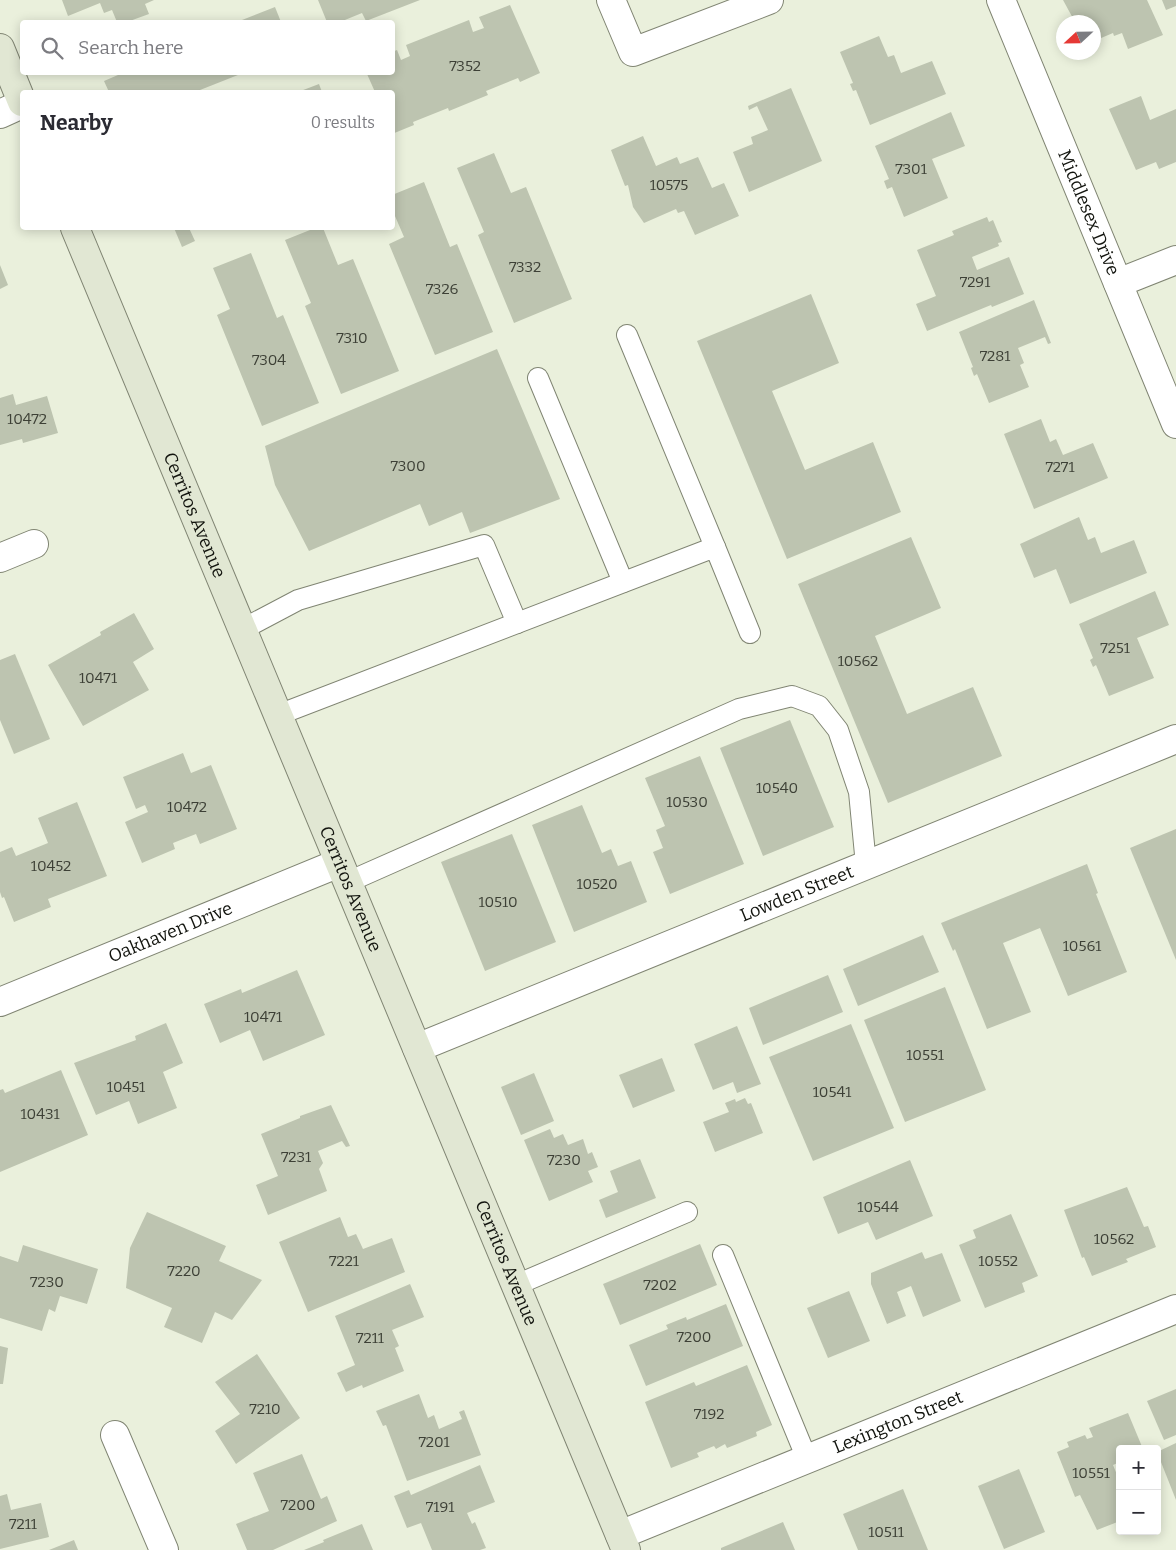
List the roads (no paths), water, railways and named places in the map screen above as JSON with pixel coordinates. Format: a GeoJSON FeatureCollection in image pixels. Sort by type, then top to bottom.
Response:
{"type":"FeatureCollection","features":[{"type":"Feature","properties":{"kind":"main road"},"geometry":{"type":"LineString","coordinates":[[0,48],[20,98]]}},
{"type":"Feature","properties":{"kind":"main road","name":"Cerritos Avenue"},"geometry":{"type":"LineString","coordinates":[[76,230],[623,1542]]}},
{"type":"Feature","properties":{"kind":"street"},"geometry":{"type":"LineString","coordinates":[[612,0],[633,52],[769,0]]}},
{"type":"Feature","properties":{"kind":"street","name":"Middlesex Drive"},"geometry":{"type":"LineString","coordinates":[[1001,0],[1176,424]]}},
{"type":"Feature","properties":{"kind":"street"},"geometry":{"type":"LineString","coordinates":[[0,114],[20,104]]}},
{"type":"Feature","properties":{"kind":"street"},"geometry":{"type":"LineString","coordinates":[[1118,283],[1176,260]]}},
{"type":"Feature","properties":{"kind":"street"},"geometry":{"type":"LineString","coordinates":[[0,558],[34,544]]}},
{"type":"Feature","properties":{"kind":"street","name":"Lowden Street"},"geometry":{"type":"LineString","coordinates":[[417,1048],[1176,739]]}},
{"type":"Feature","properties":{"kind":"street","name":"Oakhaven Drive"},"geometry":{"type":"LineString","coordinates":[[0,1002],[344,873]]}},
{"type":"Feature","properties":{"kind":"street","name":"Lexington Street"},"geometry":{"type":"LineString","coordinates":[[623,1542],[807,1459],[1176,1309]]}},
{"type":"Feature","properties":{"kind":"street"},"geometry":{"type":"LineString","coordinates":[[115,1435],[164,1550]]}},
{"type":"Feature","properties":{"kind":"lane"},"geometry":{"type":"LineString","coordinates":[[627,335],[750,634]]}},
{"type":"Feature","properties":{"kind":"lane"},"geometry":{"type":"LineString","coordinates":[[538,378],[623,582]]}},
{"type":"Feature","properties":{"kind":"lane"},"geometry":{"type":"LineString","coordinates":[[242,629],[298,600],[484,545],[517,624]]}},
{"type":"Feature","properties":{"kind":"lane"},"geometry":{"type":"LineString","coordinates":[[278,715],[715,547]]}},
{"type":"Feature","properties":{"kind":"lane"},"geometry":{"type":"LineString","coordinates":[[344,873],[739,709],[792,696],[819,706],[838,730],[860,792],[866,865]]}},
{"type":"Feature","properties":{"kind":"lane"},"geometry":{"type":"LineString","coordinates":[[516,1285],[687,1212]]}},
{"type":"Feature","properties":{"kind":"lane"},"geometry":{"type":"LineString","coordinates":[[723,1255],[807,1459]]}}]}
